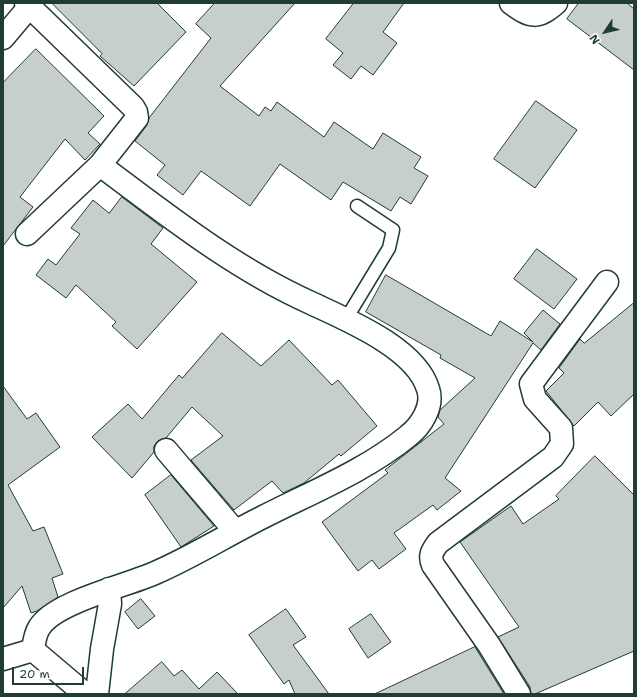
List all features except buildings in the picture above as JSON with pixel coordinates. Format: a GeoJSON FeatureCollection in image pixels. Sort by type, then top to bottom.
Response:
{"type":"FeatureCollection","features":[{"type":"Feature","properties":{"kind":"street"},"geometry":{"type":"LineString","coordinates":[[511,3],[534,15],[543,14],[556,3]]}},
{"type":"Feature","properties":{"kind":"street"},"geometry":{"type":"LineString","coordinates":[[3,38],[28,5],[136,112],[135,122],[100,165],[27,234]]}},
{"type":"Feature","properties":{"kind":"street"},"geometry":{"type":"LineString","coordinates":[[33,650],[38,629],[52,614],[109,589],[155,573],[360,468],[409,436],[419,425],[426,413],[429,403],[429,390],[422,377],[413,365],[391,344],[346,319],[285,292],[158,209],[100,165]]}},
{"type":"Feature","properties":{"kind":"street"},"geometry":{"type":"LineString","coordinates":[[519,694],[489,645],[432,565],[430,559],[433,550],[438,543],[553,457],[562,444],[561,428],[535,399],[531,384],[607,282]]}},
{"type":"Feature","properties":{"kind":"street"},"geometry":{"type":"LineString","coordinates":[[166,450],[235,531]]}},
{"type":"Feature","properties":{"kind":"street"},"geometry":{"type":"LineString","coordinates":[[97,694],[102,649],[110,604],[109,589]]}},
{"type":"Feature","properties":{"kind":"street"},"geometry":{"type":"LineString","coordinates":[[3,659],[33,650]]}},
{"type":"Feature","properties":{"kind":"street"},"geometry":{"type":"LineString","coordinates":[[33,650],[84,694]]}},
{"type":"Feature","properties":{"kind":"lane"},"geometry":{"type":"LineString","coordinates":[[346,319],[389,248],[393,230],[358,206]]}}]}
